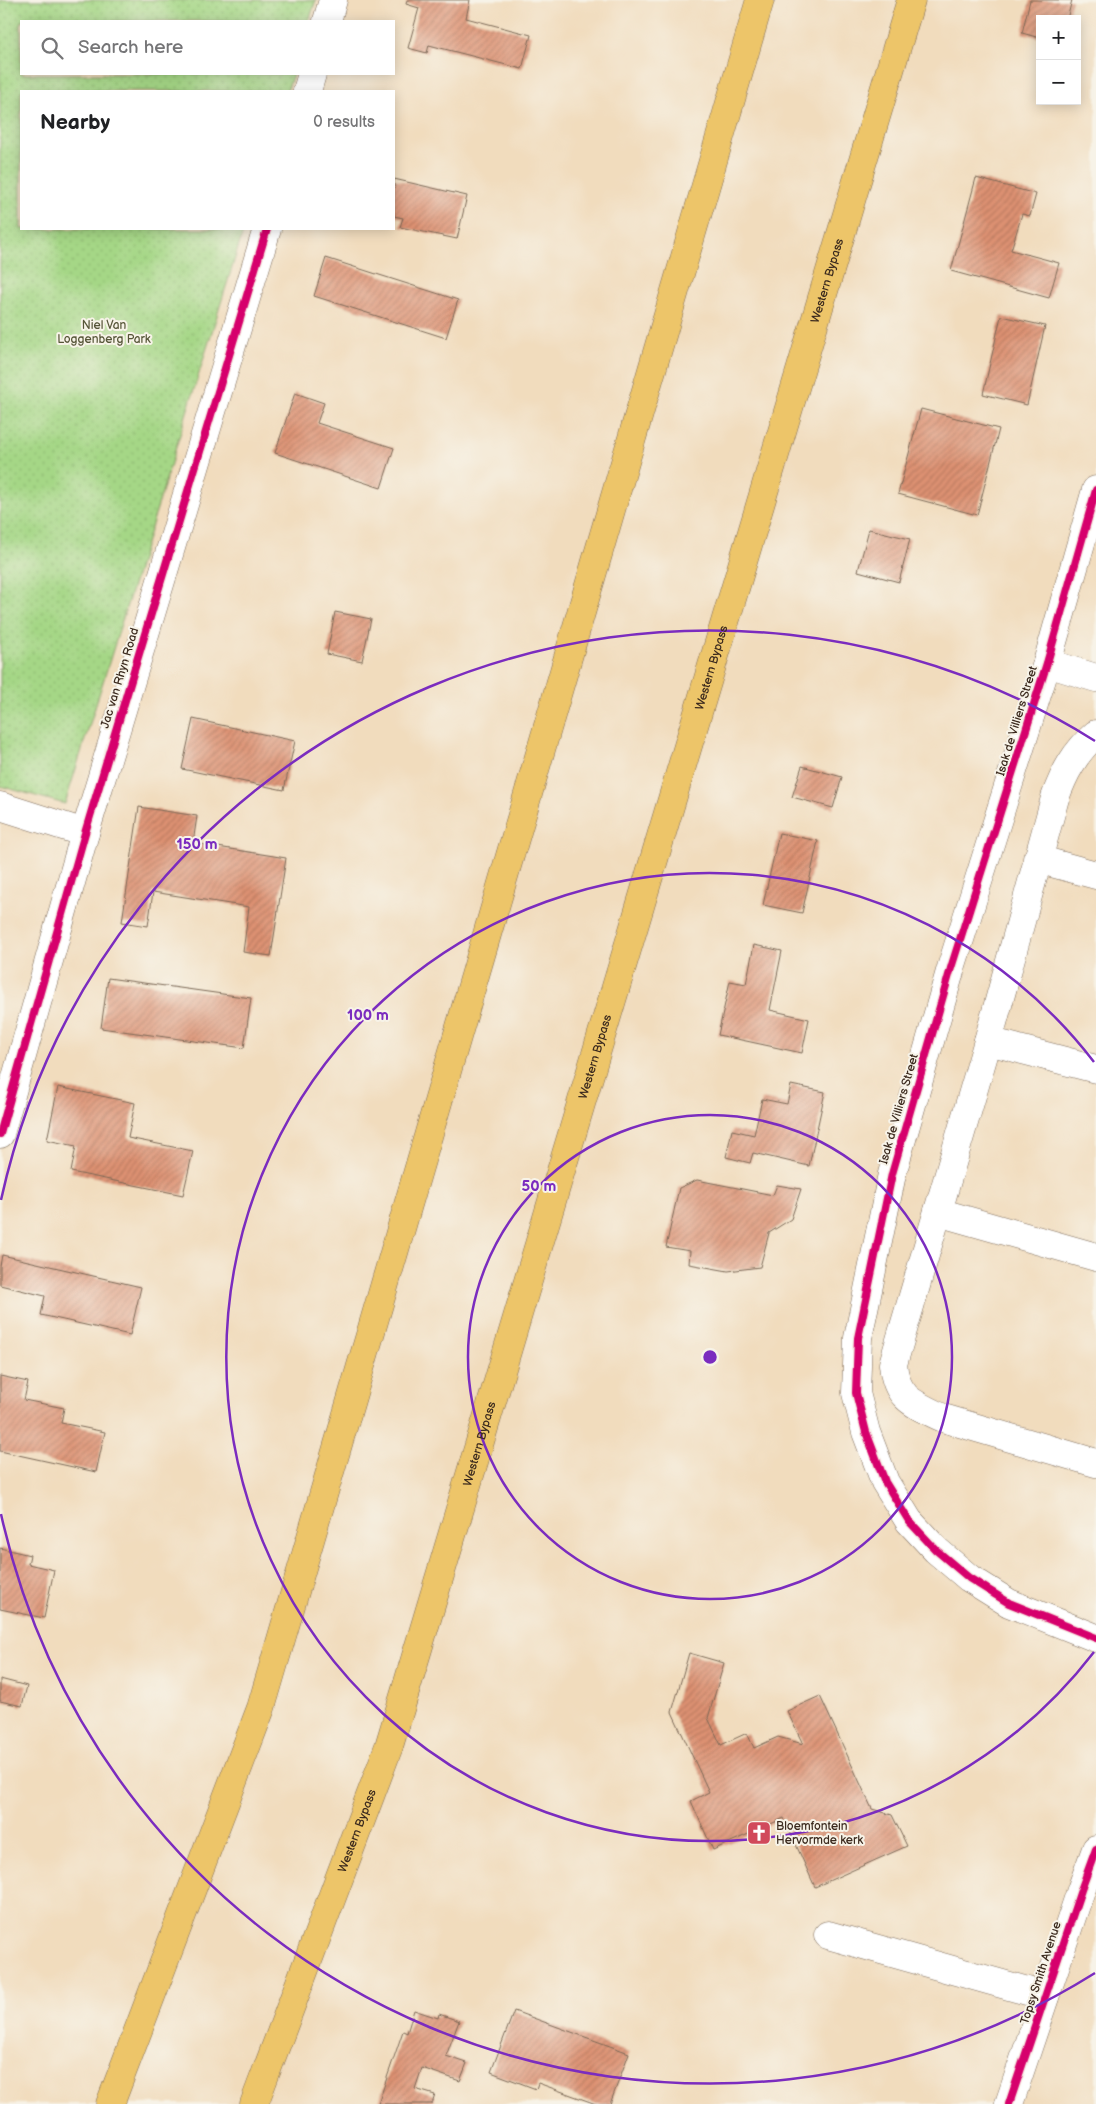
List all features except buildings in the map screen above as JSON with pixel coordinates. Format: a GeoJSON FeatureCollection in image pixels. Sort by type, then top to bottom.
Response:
{"type":"FeatureCollection","features":[{"type":"Feature","properties":{"kind":"highway"},"geometry":{"type":"LineString","coordinates":[[110,2104],[261,1708],[760,0]]}},
{"type":"Feature","properties":{"kind":"highway","name":"Western Bypass"},"geometry":{"type":"LineString","coordinates":[[254,2104],[389,1746],[911,0]]}},
{"type":"Feature","properties":{"kind":"street"},"geometry":{"type":"LineString","coordinates":[[327,20],[333,0]]}},
{"type":"Feature","properties":{"kind":"street"},"geometry":{"type":"LineString","coordinates":[[307,90],[312,75]]}},
{"type":"Feature","properties":{"kind":"street","name":"Jac van Rhyn Road"},"geometry":{"type":"LineString","coordinates":[[0,1134],[85,833],[267,230]]}},
{"type":"Feature","properties":{"kind":"street","name":"Isak de Villiers Street"},"geometry":{"type":"LineString","coordinates":[[1096,490],[1047,663],[951,968],[892,1174],[858,1338],[856,1393],[866,1432],[886,1482],[909,1521],[936,1550],[969,1578],[1009,1603],[1096,1638]]}},
{"type":"Feature","properties":{"kind":"street"},"geometry":{"type":"LineString","coordinates":[[1047,663],[1096,678]]}},
{"type":"Feature","properties":{"kind":"street"},"geometry":{"type":"LineString","coordinates":[[1096,734],[1074,758],[1062,779],[988,1041],[893,1364],[894,1379],[898,1390],[912,1402],[943,1418],[1096,1463]]}},
{"type":"Feature","properties":{"kind":"street"},"geometry":{"type":"LineString","coordinates":[[0,806],[85,833]]}},
{"type":"Feature","properties":{"kind":"street"},"geometry":{"type":"LineString","coordinates":[[1038,859],[1096,875]]}},
{"type":"Feature","properties":{"kind":"street"},"geometry":{"type":"LineString","coordinates":[[988,1041],[1096,1069]]}},
{"type":"Feature","properties":{"kind":"street"},"geometry":{"type":"LineString","coordinates":[[938,1212],[1096,1257]]}},
{"type":"Feature","properties":{"kind":"street","name":"Topsy Smith Avenue"},"geometry":{"type":"LineString","coordinates":[[1009,2104],[1096,1849]]}},
{"type":"Feature","properties":{"kind":"street"},"geometry":{"type":"LineString","coordinates":[[828,1935],[1045,1996]]}},
{"type":"Feature","properties":{"kind":"green space","name":"Niel Van Loggenberg Park"},"geometry":{"type":"Polygon","coordinates":[[[0,0],[316,0],[309,20],[20,20],[20,75],[293,75],[287,90],[20,90],[20,230],[244,230],[65,804],[0,786],[0,0]]]}},
{"type":"Feature","properties":{"kind":"cycle path"},"geometry":{"type":"LineString","coordinates":[[0,1134],[85,833],[267,230]]}},
{"type":"Feature","properties":{"kind":"cycle path"},"geometry":{"type":"LineString","coordinates":[[1096,490],[1047,663],[951,968],[892,1174],[858,1338],[856,1393],[866,1432],[885,1482],[909,1521],[936,1550],[969,1578],[1009,1603],[1096,1638]]}},
{"type":"Feature","properties":{"kind":"cycle path"},"geometry":{"type":"LineString","coordinates":[[1009,2104],[1096,1849]]}},
{"type":"Feature","properties":{"kind":"place","name":"Bloemfontein Hervormde kerk"},"geometry":{"type":"Point","coordinates":[759,1833]}}]}
